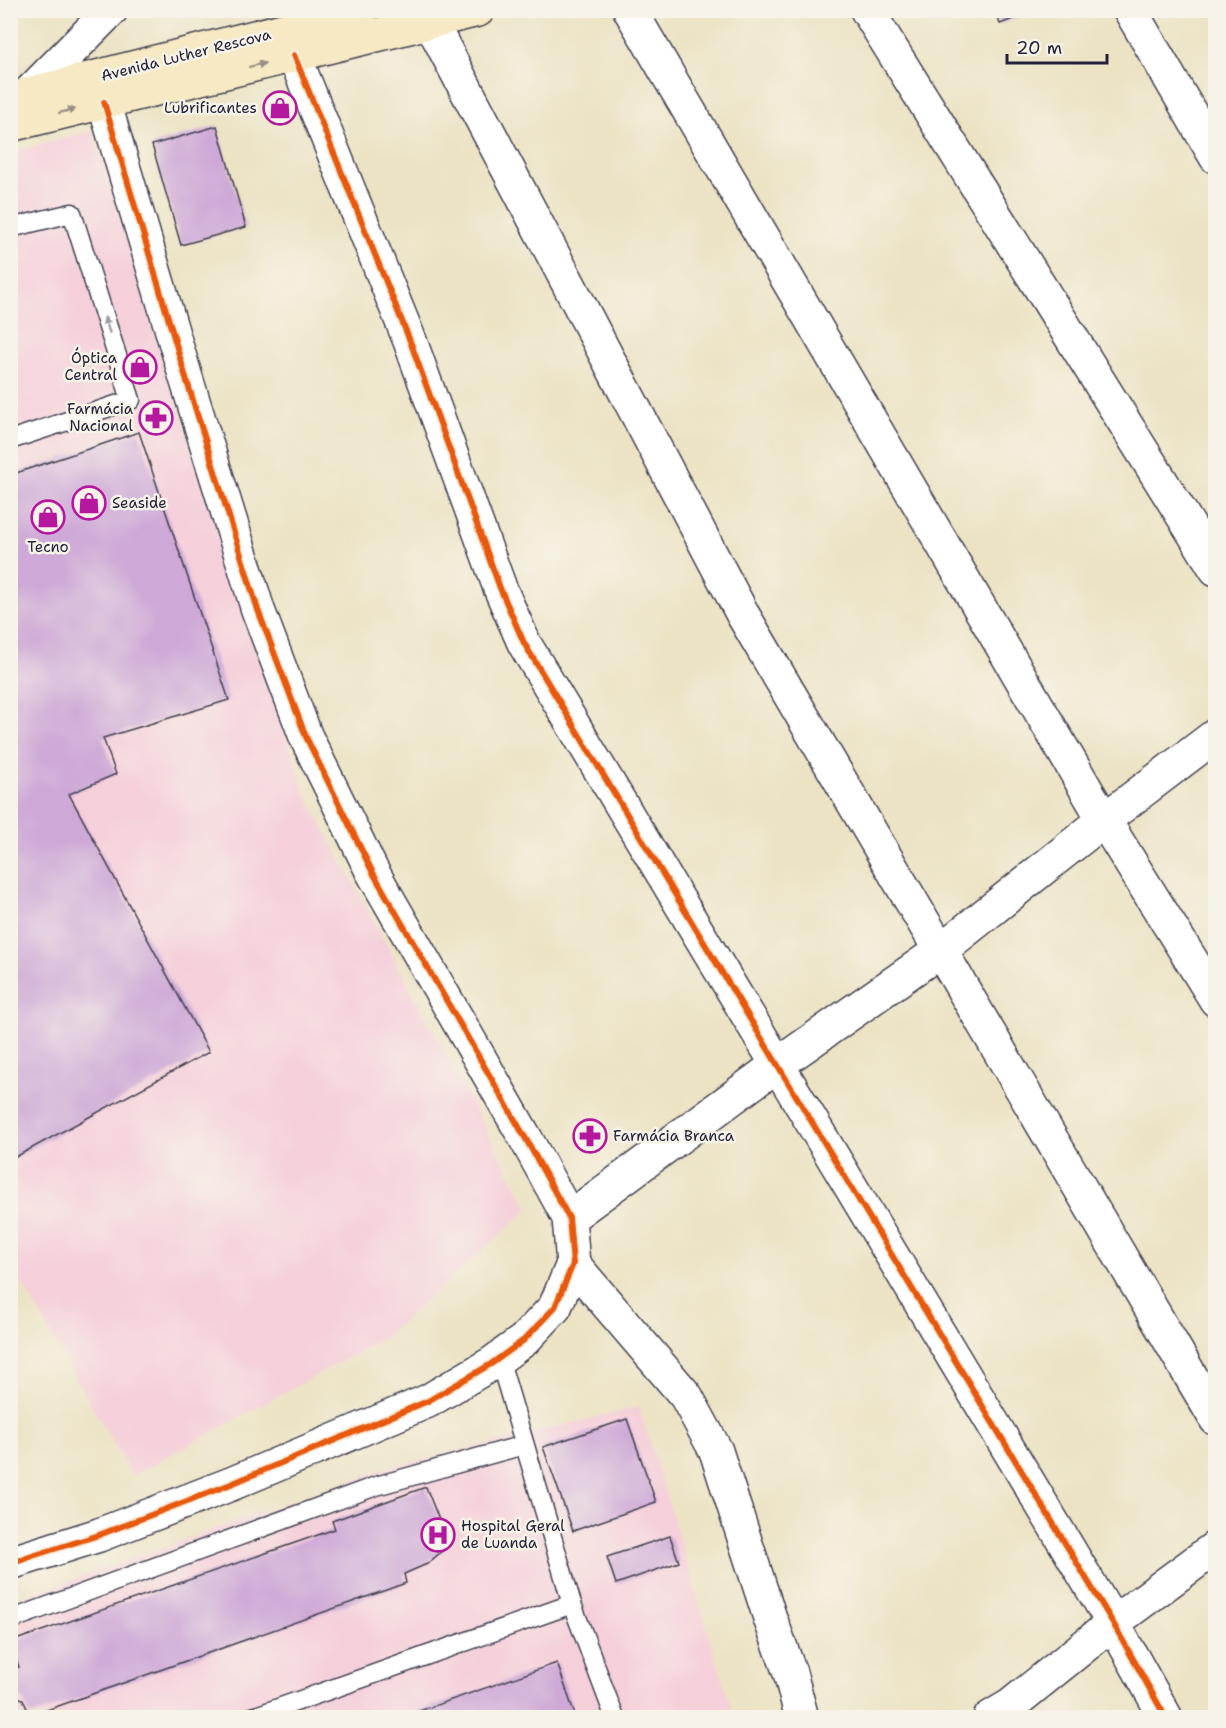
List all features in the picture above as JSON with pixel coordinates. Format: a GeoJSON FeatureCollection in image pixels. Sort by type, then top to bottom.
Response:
{"type":"FeatureCollection","features":[{"type":"Feature","properties":{"kind":"main road","name":"Avenida Luther Rescova"},"geometry":{"type":"LineString","coordinates":[[19,96],[362,10]]}},
{"type":"Feature","properties":{"kind":"main road","name":"Avenida Luther Rescova"},"geometry":{"type":"LineString","coordinates":[[10,125],[478,10]]}},
{"type":"Feature","properties":{"kind":"street"},"geometry":{"type":"LineString","coordinates":[[19,96],[111,10]]}},
{"type":"Feature","properties":{"kind":"street"},"geometry":{"type":"LineString","coordinates":[[630,10],[1104,820],[1215,1000]]}},
{"type":"Feature","properties":{"kind":"street"},"geometry":{"type":"LineString","coordinates":[[867,10],[1215,569]]}},
{"type":"Feature","properties":{"kind":"street"},"geometry":{"type":"LineString","coordinates":[[1130,10],[1215,157]]}},
{"type":"Feature","properties":{"kind":"street"},"geometry":{"type":"LineString","coordinates":[[431,23],[743,615],[1215,1419]]}},
{"type":"Feature","properties":{"kind":"street"},"geometry":{"type":"LineString","coordinates":[[294,56],[410,341],[500,588],[524,643],[1113,1623],[1167,1718]]}},
{"type":"Feature","properties":{"kind":"street"},"geometry":{"type":"LineString","coordinates":[[10,1563],[99,1535],[242,1479],[428,1401],[524,1340],[555,1307],[573,1263],[569,1218],[526,1138],[372,871],[306,737],[258,610],[104,102]]}},
{"type":"Feature","properties":{"kind":"street"},"geometry":{"type":"LineString","coordinates":[[569,1218],[777,1065],[941,950],[1215,735]]}},
{"type":"Feature","properties":{"kind":"street"},"geometry":{"type":"LineString","coordinates":[[573,1263],[686,1396],[716,1451],[790,1673],[801,1718]]}},
{"type":"Feature","properties":{"kind":"street"},"geometry":{"type":"LineString","coordinates":[[1006,1714],[1113,1623],[1215,1547]]}},
{"type":"Feature","properties":{"kind":"lane"},"geometry":{"type":"LineString","coordinates":[[10,228],[72,213],[131,400],[10,440]]}},
{"type":"Feature","properties":{"kind":"lane"},"geometry":{"type":"LineString","coordinates":[[499,1358],[572,1604],[615,1718]]}},
{"type":"Feature","properties":{"kind":"lane"},"geometry":{"type":"LineString","coordinates":[[10,1620],[376,1486],[524,1445]]}},
{"type":"Feature","properties":{"kind":"lane"},"geometry":{"type":"LineString","coordinates":[[250,1718],[572,1604]]}},
{"type":"Feature","properties":{"kind":"shaded area"},"geometry":{"type":"Polygon","coordinates":[[[92,131],[305,793],[529,1209],[384,1338],[132,1476],[11,1264],[10,152],[92,131]]]}},
{"type":"Feature","properties":{"kind":"shaded area","name":"Hospital Geral de Luanda"},"geometry":{"type":"Polygon","coordinates":[[[639,1407],[734,1717],[11,1717],[10,1602],[384,1469],[639,1407]]]}},
{"type":"Feature","properties":{"kind":"building"},"geometry":{"type":"Polygon","coordinates":[[[995,10],[1034,10],[1034,11],[1000,24],[995,10]]]}},
{"type":"Feature","properties":{"kind":"building"},"geometry":{"type":"Polygon","coordinates":[[[217,126],[246,227],[181,245],[152,145],[217,126]]]}},
{"type":"Feature","properties":{"kind":"building"},"geometry":{"type":"Polygon","coordinates":[[[139,432],[229,700],[103,738],[116,774],[69,794],[209,1052],[10,1160],[10,475],[139,432]]]}},
{"type":"Feature","properties":{"kind":"building"},"geometry":{"type":"Polygon","coordinates":[[[627,1419],[656,1502],[573,1531],[543,1447],[627,1419]]]}},
{"type":"Feature","properties":{"kind":"building"},"geometry":{"type":"Polygon","coordinates":[[[426,1487],[449,1545],[427,1564],[404,1574],[406,1583],[30,1716],[23,1699],[10,1694],[10,1670],[19,1667],[10,1642],[335,1529],[332,1521],[426,1487]]]}},
{"type":"Feature","properties":{"kind":"building"},"geometry":{"type":"Polygon","coordinates":[[[670,1536],[679,1562],[616,1584],[607,1557],[670,1536]]]}},
{"type":"Feature","properties":{"kind":"building"},"geometry":{"type":"Polygon","coordinates":[[[557,1663],[576,1718],[402,1718],[402,1717],[557,1663]]]}},
{"type":"Feature","properties":{"kind":"cycle path"},"geometry":{"type":"LineString","coordinates":[[294,55],[410,341],[500,588],[524,643],[1113,1623],[1166,1718]]}},
{"type":"Feature","properties":{"kind":"cycle path"},"geometry":{"type":"LineString","coordinates":[[10,1563],[99,1535],[231,1484],[428,1401],[491,1364],[524,1340],[555,1307],[573,1264],[569,1218],[372,871],[306,737],[258,610],[104,102]]}},
{"type":"Feature","properties":{"kind":"place","name":"Lubrificantes"},"geometry":{"type":"Point","coordinates":[280,108]}},
{"type":"Feature","properties":{"kind":"place","name":"Óptica Central"},"geometry":{"type":"Point","coordinates":[140,367]}},
{"type":"Feature","properties":{"kind":"place","name":"Farmácia Nacional"},"geometry":{"type":"Point","coordinates":[156,418]}},
{"type":"Feature","properties":{"kind":"place","name":"Seaside"},"geometry":{"type":"Point","coordinates":[89,503]}},
{"type":"Feature","properties":{"kind":"place","name":"Tecno"},"geometry":{"type":"Point","coordinates":[48,517]}},
{"type":"Feature","properties":{"kind":"place","name":"Farmácia Branca"},"geometry":{"type":"Point","coordinates":[590,1136]}},
{"type":"Feature","properties":{"kind":"place","name":"Hospital Geral de Luanda"},"geometry":{"type":"Point","coordinates":[438,1535]}}]}
